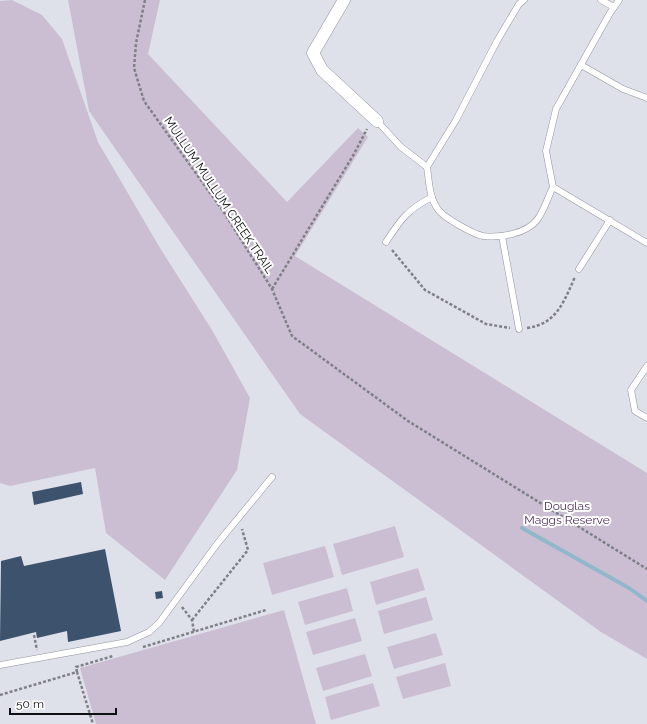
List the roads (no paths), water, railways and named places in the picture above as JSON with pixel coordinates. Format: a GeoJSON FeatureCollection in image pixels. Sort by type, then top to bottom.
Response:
{"type":"FeatureCollection","features":[{"type":"Feature","properties":{"kind":"street"},"geometry":{"type":"LineString","coordinates":[[344,0],[313,53],[322,70],[375,120]]}},
{"type":"Feature","properties":{"kind":"lane"},"geometry":{"type":"LineString","coordinates":[[524,0],[519,4],[497,41],[456,120],[427,167],[432,197],[437,209],[454,222],[482,236],[502,236],[523,230],[537,220],[553,187],[546,151],[556,109],[619,0]]}},
{"type":"Feature","properties":{"kind":"lane"},"geometry":{"type":"LineString","coordinates":[[601,0],[614,7]]}},
{"type":"Feature","properties":{"kind":"lane"},"geometry":{"type":"LineString","coordinates":[[581,65],[623,89],[647,98]]}},
{"type":"Feature","properties":{"kind":"lane"},"geometry":{"type":"LineString","coordinates":[[375,120],[401,147],[427,167]]}},
{"type":"Feature","properties":{"kind":"lane"},"geometry":{"type":"LineString","coordinates":[[553,187],[647,243]]}},
{"type":"Feature","properties":{"kind":"lane"},"geometry":{"type":"LineString","coordinates":[[386,242],[403,216],[415,206],[432,197]]}},
{"type":"Feature","properties":{"kind":"lane"},"geometry":{"type":"LineString","coordinates":[[579,269],[610,220]]}},
{"type":"Feature","properties":{"kind":"lane"},"geometry":{"type":"LineString","coordinates":[[502,236],[519,330]]}},
{"type":"Feature","properties":{"kind":"lane"},"geometry":{"type":"LineString","coordinates":[[647,366],[630,390],[635,411],[647,418]]}},
{"type":"Feature","properties":{"kind":"lane"},"geometry":{"type":"LineString","coordinates":[[0,665],[127,642],[149,632],[159,623],[217,544],[272,477]]}},
{"type":"Feature","properties":{"kind":"waterway"},"geometry":{"type":"LineString","coordinates":[[522,528],[629,588],[647,601]]}},
{"type":"Feature","properties":{"kind":"park label","name":"Douglas Maggs Reserve"},"geometry":{"type":"Point","coordinates":[567,513]}}]}
